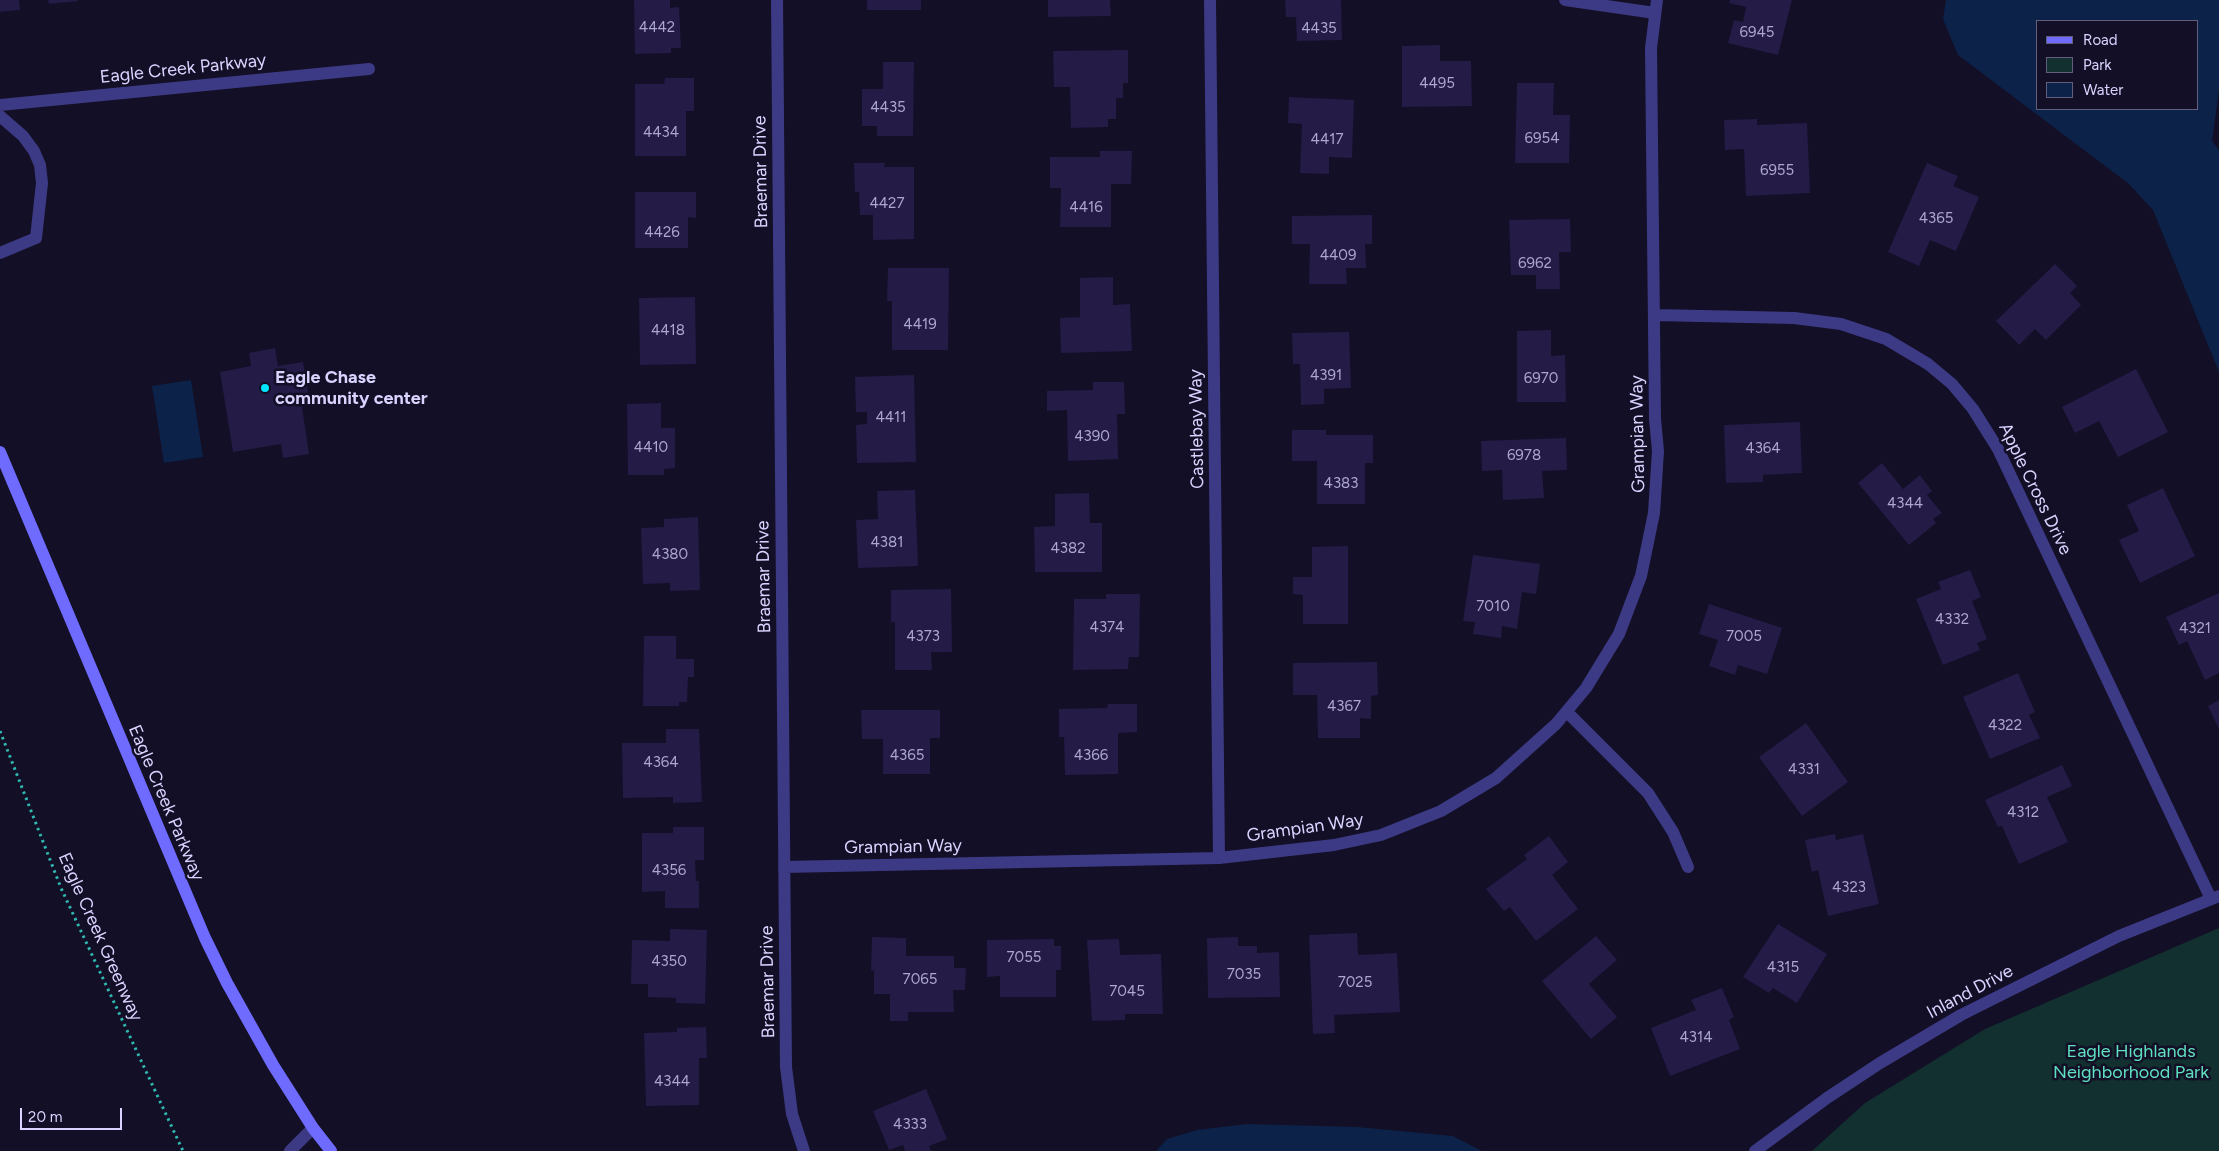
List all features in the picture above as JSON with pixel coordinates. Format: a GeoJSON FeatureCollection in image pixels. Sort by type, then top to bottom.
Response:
{"type":"FeatureCollection","features":[{"type":"Feature","properties":{"kind":"main road","name":"Eagle Creek Parkway"},"geometry":{"type":"LineString","coordinates":[[0,452],[205,938],[226,983],[313,1128],[332,1151]]}},
{"type":"Feature","properties":{"kind":"street","name":"Braemar Drive"},"geometry":{"type":"LineString","coordinates":[[777,0],[787,1083],[796,1129],[804,1151]]}},
{"type":"Feature","properties":{"kind":"street","name":"Castlebay Way"},"geometry":{"type":"LineString","coordinates":[[1210,0],[1219,858]]}},
{"type":"Feature","properties":{"kind":"street"},"geometry":{"type":"LineString","coordinates":[[1565,0],[1655,13]]}},
{"type":"Feature","properties":{"kind":"street","name":"Grampian Way"},"geometry":{"type":"LineString","coordinates":[[784,867],[1219,858],[1343,843],[1381,835],[1441,811],[1503,773],[1533,747],[1567,712],[1586,688],[1618,634],[1641,576],[1649,545],[1658,468],[1654,315],[1652,48],[1657,0]]}},
{"type":"Feature","properties":{"kind":"street","name":"Eagle Creek Parkway"},"geometry":{"type":"LineString","coordinates":[[0,105],[368,69]]}},
{"type":"Feature","properties":{"kind":"street"},"geometry":{"type":"LineString","coordinates":[[0,116],[23,136],[34,151],[40,165],[42,183],[36,238],[0,253]]}},
{"type":"Feature","properties":{"kind":"street","name":"Apple Cross Drive"},"geometry":{"type":"LineString","coordinates":[[1654,315],[1794,318],[1841,324],[1886,339],[1928,364],[1952,384],[1973,409],[1998,449],[2215,898]]}},
{"type":"Feature","properties":{"kind":"street"},"geometry":{"type":"LineString","coordinates":[[1567,712],[1648,793],[1673,832],[1688,867]]}},
{"type":"Feature","properties":{"kind":"street","name":"Inland Drive"},"geometry":{"type":"LineString","coordinates":[[1755,1151],[1880,1063],[1961,1015],[2119,936],[2215,898]]}},
{"type":"Feature","properties":{"kind":"street"},"geometry":{"type":"LineString","coordinates":[[290,1151],[313,1128]]}},
{"type":"Feature","properties":{"kind":"path","name":"Eagle Creek Greenway"},"geometry":{"type":"LineString","coordinates":[[0,731],[60,888],[184,1151]]}},
{"type":"Feature","properties":{"kind":"green space","name":"Eagle Highlands Neighborhood Park"},"geometry":{"type":"Polygon","coordinates":[[[2219,928],[2219,1151],[1812,1151],[1865,1103],[1985,1029],[2219,928]]]}},
{"type":"Feature","properties":{"kind":"water"},"geometry":{"type":"Polygon","coordinates":[[[1946,0],[2219,0],[2219,90],[2212,141],[2219,150],[2219,372],[2153,210],[2129,184],[1958,55],[1943,19],[1946,0]]]}},
{"type":"Feature","properties":{"kind":"water"},"geometry":{"type":"Polygon","coordinates":[[[191,380],[203,457],[164,463],[152,386],[191,380]]]}},
{"type":"Feature","properties":{"kind":"water"},"geometry":{"type":"Polygon","coordinates":[[[1247,1124],[1357,1127],[1453,1136],[1482,1151],[1156,1151],[1167,1139],[1197,1130],[1247,1124]]]}},
{"type":"Feature","properties":{"kind":"building"},"geometry":{"type":"Polygon","coordinates":[[[0,0],[19,0],[20,10],[0,12],[0,0]]]}},
{"type":"Feature","properties":{"kind":"building"},"geometry":{"type":"Polygon","coordinates":[[[48,0],[78,0],[78,1],[49,4],[48,0]]]}},
{"type":"Feature","properties":{"kind":"building"},"geometry":{"type":"Polygon","coordinates":[[[634,0],[670,0],[670,8],[679,7],[681,48],[671,48],[671,53],[635,54],[634,0]]]}},
{"type":"Feature","properties":{"kind":"building"},"geometry":{"type":"Polygon","coordinates":[[[867,0],[921,0],[921,10],[867,10],[867,0]]]}},
{"type":"Feature","properties":{"kind":"building"},"geometry":{"type":"Polygon","coordinates":[[[1048,0],[1110,0],[1111,16],[1048,17],[1048,0]]]}},
{"type":"Feature","properties":{"kind":"building"},"geometry":{"type":"Polygon","coordinates":[[[1285,0],[1341,0],[1342,40],[1297,41],[1296,17],[1286,17],[1285,0]]]}},
{"type":"Feature","properties":{"kind":"building"},"geometry":{"type":"Polygon","coordinates":[[[1730,0],[1792,0],[1778,55],[1728,43],[1734,20],[1743,22],[1746,7],[1729,3],[1730,0]]]}},
{"type":"Feature","properties":{"kind":"building"},"geometry":{"type":"Polygon","coordinates":[[[1440,45],[1440,61],[1471,61],[1472,106],[1402,107],[1402,46],[1440,45]]]}},
{"type":"Feature","properties":{"kind":"building"},"geometry":{"type":"Polygon","coordinates":[[[1128,50],[1128,83],[1123,83],[1123,98],[1116,98],[1116,119],[1108,119],[1108,127],[1071,128],[1070,87],[1054,87],[1053,51],[1128,50]]]}},
{"type":"Feature","properties":{"kind":"building"},"geometry":{"type":"Polygon","coordinates":[[[883,62],[914,62],[913,136],[877,136],[877,126],[862,126],[862,89],[883,89],[883,62]]]}},
{"type":"Feature","properties":{"kind":"building"},"geometry":{"type":"Polygon","coordinates":[[[665,78],[694,78],[694,111],[686,111],[686,156],[635,156],[635,84],[664,84],[665,78]]]}},
{"type":"Feature","properties":{"kind":"building"},"geometry":{"type":"Polygon","coordinates":[[[1517,83],[1554,83],[1553,115],[1570,115],[1569,163],[1515,163],[1517,83]]]}},
{"type":"Feature","properties":{"kind":"building"},"geometry":{"type":"Polygon","coordinates":[[[1289,97],[1354,100],[1352,158],[1329,157],[1329,174],[1300,173],[1302,124],[1288,123],[1289,97]]]}},
{"type":"Feature","properties":{"kind":"building"},"geometry":{"type":"Polygon","coordinates":[[[1757,119],[1757,125],[1807,123],[1810,193],[1746,196],[1744,149],[1725,150],[1724,120],[1757,119]]]}},
{"type":"Feature","properties":{"kind":"building"},"geometry":{"type":"Polygon","coordinates":[[[1100,151],[1132,151],[1131,184],[1111,184],[1111,227],[1060,227],[1061,188],[1050,188],[1050,157],[1100,157],[1100,151]]]}},
{"type":"Feature","properties":{"kind":"building"},"geometry":{"type":"Polygon","coordinates":[[[854,163],[885,163],[884,167],[914,167],[914,239],[873,240],[873,215],[860,215],[859,192],[855,192],[854,163]]]}},
{"type":"Feature","properties":{"kind":"building"},"geometry":{"type":"Polygon","coordinates":[[[1927,163],[1958,176],[1953,186],[1979,197],[1956,251],[1930,240],[1919,266],[1888,252],[1927,163]]]}},
{"type":"Feature","properties":{"kind":"building"},"geometry":{"type":"Polygon","coordinates":[[[635,192],[696,192],[696,218],[688,217],[688,248],[635,248],[635,192]]]}},
{"type":"Feature","properties":{"kind":"building"},"geometry":{"type":"Polygon","coordinates":[[[1372,215],[1372,244],[1365,244],[1366,268],[1346,268],[1347,284],[1309,284],[1310,244],[1292,244],[1292,216],[1372,215]]]}},
{"type":"Feature","properties":{"kind":"building"},"geometry":{"type":"Polygon","coordinates":[[[1570,219],[1571,252],[1559,252],[1560,289],[1536,289],[1536,275],[1511,275],[1509,220],[1570,219]]]}},
{"type":"Feature","properties":{"kind":"building"},"geometry":{"type":"Polygon","coordinates":[[[2055,264],[2077,286],[2070,293],[2081,305],[2046,340],[2035,329],[2019,345],[1996,321],[2055,264]]]}},
{"type":"Feature","properties":{"kind":"building"},"geometry":{"type":"Polygon","coordinates":[[[888,268],[949,268],[948,350],[892,350],[892,301],[887,301],[888,268]]]}},
{"type":"Feature","properties":{"kind":"building"},"geometry":{"type":"Polygon","coordinates":[[[1113,277],[1113,305],[1130,304],[1132,351],[1061,353],[1060,318],[1080,317],[1080,278],[1113,277]]]}},
{"type":"Feature","properties":{"kind":"building"},"geometry":{"type":"Polygon","coordinates":[[[695,297],[696,364],[640,365],[639,298],[695,297]]]}},
{"type":"Feature","properties":{"kind":"building"},"geometry":{"type":"Polygon","coordinates":[[[1551,330],[1551,356],[1565,355],[1566,402],[1517,402],[1517,331],[1551,330]]]}},
{"type":"Feature","properties":{"kind":"building"},"geometry":{"type":"Polygon","coordinates":[[[1349,332],[1351,388],[1324,389],[1324,404],[1301,405],[1300,364],[1293,364],[1292,333],[1349,332]]]}},
{"type":"Feature","properties":{"kind":"building","name":"Eagle Chase community center"},"geometry":{"type":"Polygon","coordinates":[[[275,348],[278,366],[303,362],[310,405],[302,407],[309,454],[283,458],[281,444],[233,452],[220,372],[251,366],[249,353],[275,348]]]}},
{"type":"Feature","properties":{"kind":"building"},"geometry":{"type":"Polygon","coordinates":[[[2136,369],[2168,432],[2118,457],[2099,421],[2075,433],[2062,407],[2136,369]]]}},
{"type":"Feature","properties":{"kind":"building"},"geometry":{"type":"Polygon","coordinates":[[[914,375],[916,462],[857,463],[856,425],[867,424],[867,412],[856,412],[855,377],[914,375]]]}},
{"type":"Feature","properties":{"kind":"building"},"geometry":{"type":"Polygon","coordinates":[[[1093,382],[1124,382],[1125,414],[1117,414],[1118,459],[1068,461],[1067,410],[1047,411],[1047,391],[1093,390],[1093,382]]]}},
{"type":"Feature","properties":{"kind":"building"},"geometry":{"type":"Polygon","coordinates":[[[661,403],[661,428],[675,428],[675,468],[664,469],[664,475],[628,475],[627,404],[661,403]]]}},
{"type":"Feature","properties":{"kind":"building"},"geometry":{"type":"Polygon","coordinates":[[[1800,422],[1802,473],[1763,475],[1763,482],[1726,483],[1724,425],[1800,422]]]}},
{"type":"Feature","properties":{"kind":"building"},"geometry":{"type":"Polygon","coordinates":[[[1292,430],[1326,430],[1326,435],[1373,435],[1373,463],[1365,463],[1365,504],[1317,504],[1317,461],[1292,461],[1292,430]]]}},
{"type":"Feature","properties":{"kind":"building"},"geometry":{"type":"Polygon","coordinates":[[[1566,438],[1567,470],[1542,471],[1544,498],[1503,500],[1502,470],[1482,471],[1481,441],[1566,438]]]}},
{"type":"Feature","properties":{"kind":"building"},"geometry":{"type":"Polygon","coordinates":[[[1882,463],[1903,489],[1920,475],[1932,491],[1927,495],[1942,513],[1933,519],[1936,523],[1909,545],[1858,483],[1882,463]]]}},
{"type":"Feature","properties":{"kind":"building"},"geometry":{"type":"Polygon","coordinates":[[[2163,488],[2195,556],[2140,583],[2119,540],[2139,531],[2127,505],[2163,488]]]}},
{"type":"Feature","properties":{"kind":"building"},"geometry":{"type":"Polygon","coordinates":[[[915,490],[918,566],[858,568],[856,520],[878,519],[877,491],[915,490]]]}},
{"type":"Feature","properties":{"kind":"building"},"geometry":{"type":"Polygon","coordinates":[[[1089,493],[1090,523],[1102,523],[1102,572],[1035,572],[1034,527],[1055,526],[1055,494],[1089,493]]]}},
{"type":"Feature","properties":{"kind":"building"},"geometry":{"type":"Polygon","coordinates":[[[698,517],[700,590],[670,591],[670,583],[643,584],[641,528],[664,527],[664,519],[698,517]]]}},
{"type":"Feature","properties":{"kind":"building"},"geometry":{"type":"Polygon","coordinates":[[[1348,546],[1348,624],[1303,624],[1303,595],[1293,594],[1293,577],[1312,577],[1312,547],[1348,546]]]}},
{"type":"Feature","properties":{"kind":"building"},"geometry":{"type":"Polygon","coordinates":[[[1473,555],[1540,564],[1536,594],[1522,592],[1517,629],[1502,626],[1501,638],[1473,634],[1475,622],[1463,621],[1473,555]]]}},
{"type":"Feature","properties":{"kind":"building"},"geometry":{"type":"Polygon","coordinates":[[[1970,570],[1981,597],[1972,601],[1987,639],[1977,643],[1980,650],[1943,665],[1916,599],[1941,589],[1938,582],[1970,570]]]}},
{"type":"Feature","properties":{"kind":"building"},"geometry":{"type":"Polygon","coordinates":[[[951,589],[952,652],[931,652],[932,670],[895,670],[895,622],[891,622],[891,590],[951,589]]]}},
{"type":"Feature","properties":{"kind":"building"},"geometry":{"type":"Polygon","coordinates":[[[2219,593],[2219,673],[2205,680],[2187,641],[2179,645],[2166,617],[2219,593]]]}},
{"type":"Feature","properties":{"kind":"building"},"geometry":{"type":"Polygon","coordinates":[[[1106,594],[1140,594],[1139,657],[1129,657],[1128,669],[1073,670],[1074,599],[1106,599],[1106,594]]]}},
{"type":"Feature","properties":{"kind":"building"},"geometry":{"type":"Polygon","coordinates":[[[1709,604],[1782,628],[1767,674],[1738,665],[1735,675],[1709,666],[1718,640],[1699,634],[1709,604]]]}},
{"type":"Feature","properties":{"kind":"building"},"geometry":{"type":"Polygon","coordinates":[[[644,636],[676,636],[676,659],[694,659],[694,677],[688,677],[687,702],[679,702],[679,706],[643,706],[644,636]]]}},
{"type":"Feature","properties":{"kind":"building"},"geometry":{"type":"Polygon","coordinates":[[[1377,662],[1378,695],[1371,696],[1371,719],[1360,718],[1360,738],[1318,738],[1317,695],[1293,695],[1293,663],[1377,662]]]}},
{"type":"Feature","properties":{"kind":"building"},"geometry":{"type":"Polygon","coordinates":[[[2018,673],[2035,712],[2029,715],[2040,738],[1990,759],[1963,697],[2018,673]]]}},
{"type":"Feature","properties":{"kind":"building"},"geometry":{"type":"Polygon","coordinates":[[[2219,700],[2219,729],[2208,706],[2219,700]]]}},
{"type":"Feature","properties":{"kind":"building"},"geometry":{"type":"Polygon","coordinates":[[[1108,704],[1137,704],[1137,732],[1118,733],[1118,774],[1065,775],[1064,737],[1059,737],[1059,709],[1107,708],[1108,704]]]}},
{"type":"Feature","properties":{"kind":"building"},"geometry":{"type":"Polygon","coordinates":[[[861,710],[940,710],[940,738],[930,738],[930,774],[883,774],[883,739],[862,739],[861,710]]]}},
{"type":"Feature","properties":{"kind":"building"},"geometry":{"type":"Polygon","coordinates":[[[1806,723],[1848,782],[1802,816],[1759,757],[1806,723]]]}},
{"type":"Feature","properties":{"kind":"building"},"geometry":{"type":"Polygon","coordinates":[[[666,729],[699,729],[702,802],[673,803],[673,797],[623,798],[622,743],[666,743],[666,729]]]}},
{"type":"Feature","properties":{"kind":"building"},"geometry":{"type":"Polygon","coordinates":[[[2062,765],[2072,786],[2047,797],[2068,842],[2019,864],[2002,826],[1998,827],[1985,800],[2062,765]]]}},
{"type":"Feature","properties":{"kind":"building"},"geometry":{"type":"Polygon","coordinates":[[[673,827],[704,827],[704,860],[695,860],[696,881],[699,881],[699,908],[665,908],[665,891],[642,892],[642,833],[673,833],[673,827]]]}},
{"type":"Feature","properties":{"kind":"building"},"geometry":{"type":"Polygon","coordinates":[[[1835,834],[1836,840],[1863,834],[1879,904],[1828,916],[1818,870],[1812,872],[1805,840],[1835,834]]]}},
{"type":"Feature","properties":{"kind":"building"},"geometry":{"type":"Polygon","coordinates":[[[1549,836],[1568,862],[1552,875],[1578,909],[1536,941],[1510,907],[1504,911],[1486,889],[1527,859],[1524,855],[1549,836]]]}},
{"type":"Feature","properties":{"kind":"building"},"geometry":{"type":"Polygon","coordinates":[[[1778,924],[1827,954],[1797,1003],[1773,988],[1769,993],[1743,977],[1778,924]]]}},
{"type":"Feature","properties":{"kind":"building"},"geometry":{"type":"Polygon","coordinates":[[[670,929],[707,930],[705,1004],[676,1003],[676,998],[648,997],[648,984],[631,984],[632,940],[670,941],[670,929]]]}},
{"type":"Feature","properties":{"kind":"building"},"geometry":{"type":"Polygon","coordinates":[[[1357,933],[1358,955],[1397,953],[1400,1012],[1334,1015],[1335,1033],[1313,1034],[1309,935],[1357,933]]]}},
{"type":"Feature","properties":{"kind":"building"},"geometry":{"type":"Polygon","coordinates":[[[1596,936],[1617,960],[1589,984],[1617,1017],[1591,1039],[1542,981],[1596,936]]]}},
{"type":"Feature","properties":{"kind":"building"},"geometry":{"type":"Polygon","coordinates":[[[872,937],[906,938],[906,956],[954,956],[954,968],[966,968],[965,990],[953,990],[954,1012],[908,1012],[908,1021],[890,1021],[890,994],[874,994],[874,970],[871,971],[872,937]]]}},
{"type":"Feature","properties":{"kind":"building"},"geometry":{"type":"Polygon","coordinates":[[[1238,937],[1238,946],[1257,946],[1257,953],[1279,952],[1280,997],[1208,998],[1207,938],[1238,937]]]}},
{"type":"Feature","properties":{"kind":"building"},"geometry":{"type":"Polygon","coordinates":[[[1054,939],[1054,946],[1061,946],[1061,970],[1056,970],[1056,997],[1000,997],[1000,976],[987,977],[987,940],[1054,939]]]}},
{"type":"Feature","properties":{"kind":"building"},"geometry":{"type":"Polygon","coordinates":[[[1119,939],[1120,955],[1161,954],[1163,1014],[1125,1014],[1125,1020],[1092,1021],[1087,940],[1119,939]]]}},
{"type":"Feature","properties":{"kind":"building"},"geometry":{"type":"Polygon","coordinates":[[[1722,988],[1734,1017],[1729,1020],[1740,1049],[1670,1076],[1651,1028],[1696,1010],[1691,1000],[1722,988]]]}},
{"type":"Feature","properties":{"kind":"building"},"geometry":{"type":"Polygon","coordinates":[[[706,1027],[707,1058],[699,1058],[699,1105],[646,1106],[644,1033],[677,1032],[677,1028],[706,1027]]]}},
{"type":"Feature","properties":{"kind":"building"},"geometry":{"type":"Polygon","coordinates":[[[926,1089],[947,1139],[929,1146],[931,1151],[905,1151],[903,1145],[889,1150],[873,1111],[926,1089]]]}},
{"type":"Feature","properties":{"kind":"place","name":"Eagle Chase community center"},"geometry":{"type":"Point","coordinates":[265,388]}}]}
